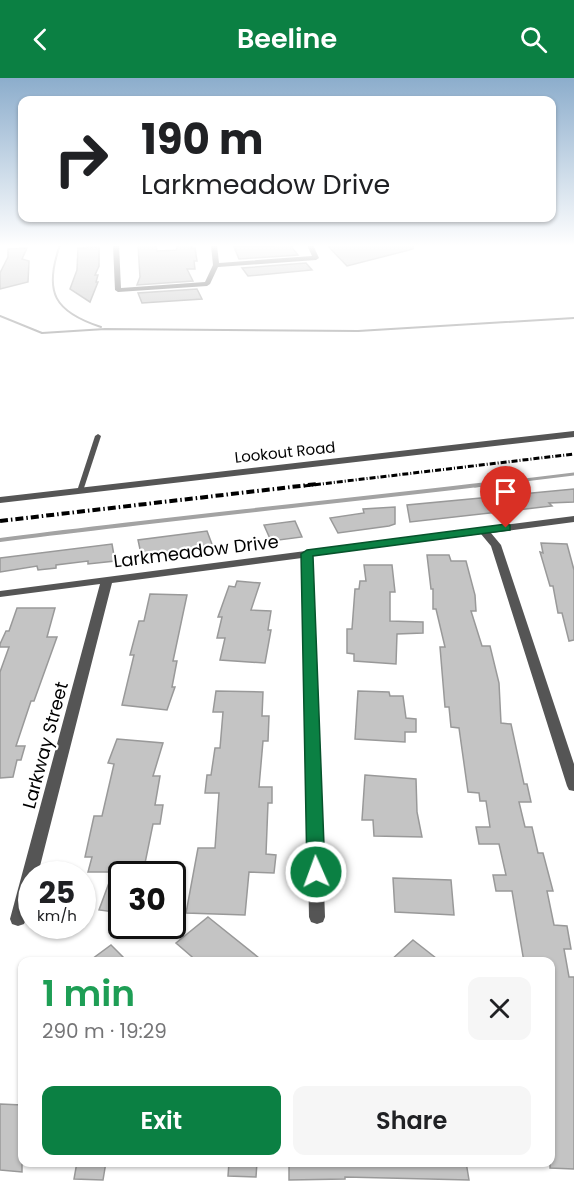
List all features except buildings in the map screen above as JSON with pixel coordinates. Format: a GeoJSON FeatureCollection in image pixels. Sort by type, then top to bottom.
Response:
{"type":"FeatureCollection","features":[{"type":"Feature","properties":{"kind":"street","name":"Lookout Road"},"geometry":{"type":"LineString","coordinates":[[0,500],[574,434]]}},
{"type":"Feature","properties":{"kind":"street","name":"Larkmeadow Drive"},"geometry":{"type":"LineString","coordinates":[[0,594],[574,519]]}},
{"type":"Feature","properties":{"kind":"street"},"geometry":{"type":"LineString","coordinates":[[484,531],[496,545],[574,786]]}},
{"type":"Feature","properties":{"kind":"street"},"geometry":{"type":"LineString","coordinates":[[307,554],[317,917]]}},
{"type":"Feature","properties":{"kind":"street","name":"Larkway Street"},"geometry":{"type":"LineString","coordinates":[[33,861],[107,580]]}},
{"type":"Feature","properties":{"kind":"lane"},"geometry":{"type":"LineString","coordinates":[[80,491],[98,436]]}},
{"type":"Feature","properties":{"kind":"waterway"},"geometry":{"type":"LineString","coordinates":[[56,297],[63,307],[73,315],[101,327]]}},
{"type":"Feature","properties":{"kind":"waterway"},"geometry":{"type":"LineString","coordinates":[[0,316],[42,333],[105,329],[358,331],[574,318]]}},
{"type":"Feature","properties":{"kind":"waterway"},"geometry":{"type":"LineString","coordinates":[[475,486],[574,474]]}},
{"type":"Feature","properties":{"kind":"waterway"},"geometry":{"type":"LineString","coordinates":[[0,540],[488,484]]}},
{"type":"Feature","properties":{"kind":"railway"},"geometry":{"type":"LineString","coordinates":[[304,486],[574,454]]}},
{"type":"Feature","properties":{"kind":"railway"},"geometry":{"type":"LineString","coordinates":[[0,521],[317,484]]}},
{"type":"Feature","properties":{"kind":"route"},"geometry":{"type":"LineString","coordinates":[[316,872],[307,554],[506,528]]}}]}
